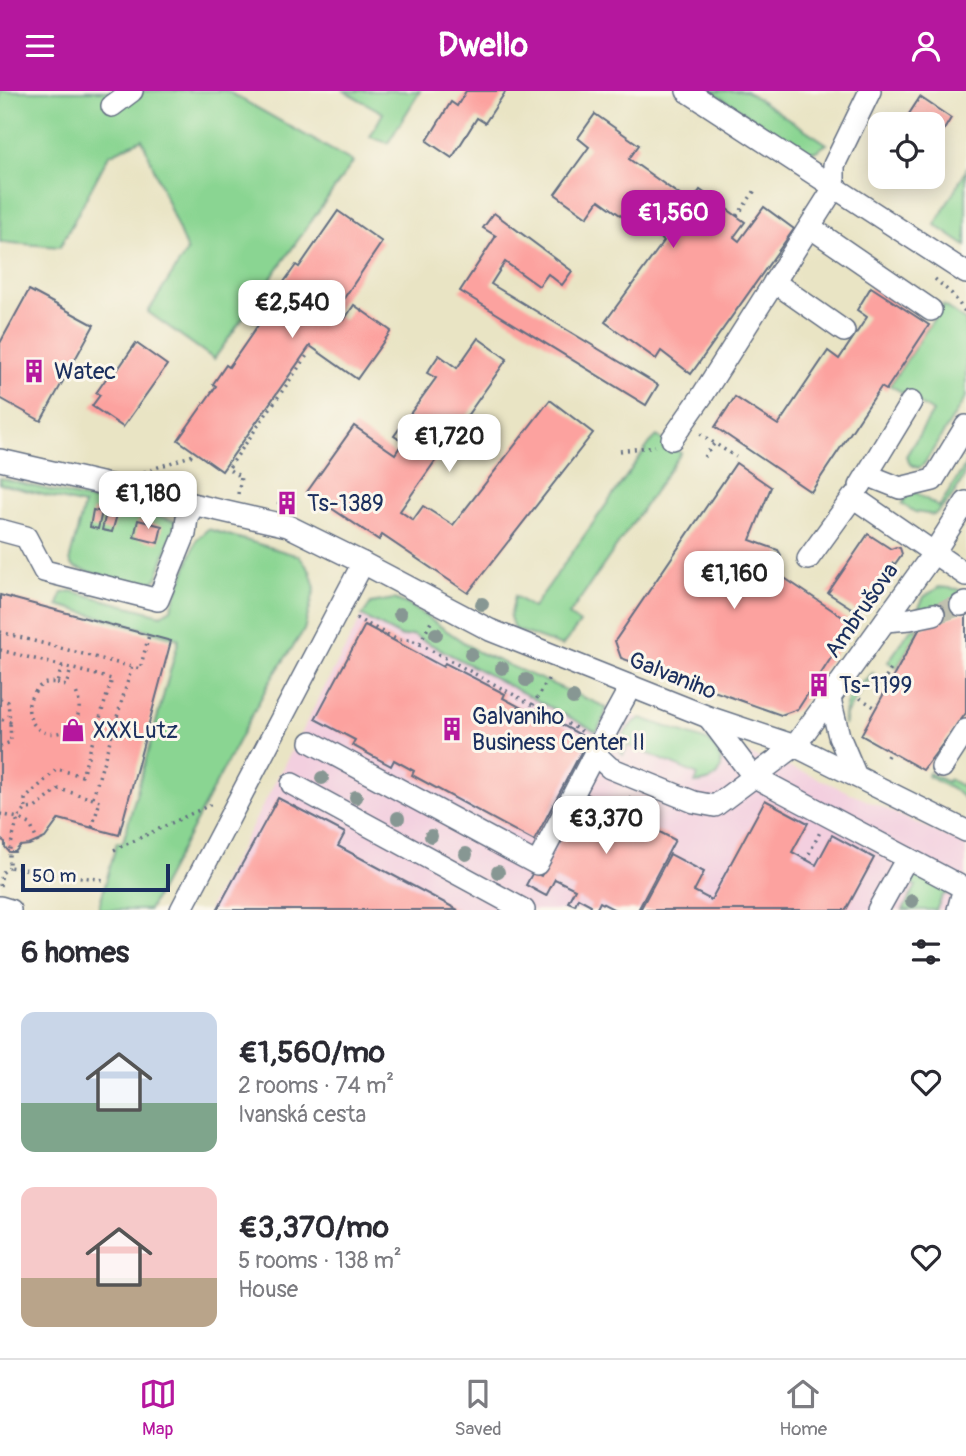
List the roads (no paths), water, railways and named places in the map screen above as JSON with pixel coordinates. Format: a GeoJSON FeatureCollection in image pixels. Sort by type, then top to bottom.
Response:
{"type":"FeatureCollection","features":[{"type":"Feature","properties":{"kind":"street"},"geometry":{"type":"LineString","coordinates":[[112,106],[132,91]]}},
{"type":"Feature","properties":{"kind":"street"},"geometry":{"type":"LineString","coordinates":[[687,91],[964,271]]}},
{"type":"Feature","properties":{"kind":"street"},"geometry":{"type":"LineString","coordinates":[[678,431],[834,188],[834,165],[870,91]]}},
{"type":"Feature","properties":{"kind":"street"},"geometry":{"type":"LineString","coordinates":[[810,226],[931,310]]}},
{"type":"Feature","properties":{"kind":"street"},"geometry":{"type":"LineString","coordinates":[[774,282],[844,331]]}},
{"type":"Feature","properties":{"kind":"street"},"geometry":{"type":"LineString","coordinates":[[808,559],[853,497],[911,403]]}},
{"type":"Feature","properties":{"kind":"street"},"geometry":{"type":"LineString","coordinates":[[867,475],[900,488],[933,480],[966,426]]}},
{"type":"Feature","properties":{"kind":"street","name":"Galvaniho"},"geometry":{"type":"LineString","coordinates":[[0,460],[288,526],[490,630],[708,717],[795,746],[966,831]]}},
{"type":"Feature","properties":{"kind":"street"},"geometry":{"type":"LineString","coordinates":[[853,497],[966,575]]}},
{"type":"Feature","properties":{"kind":"street","name":"Ambrušova"},"geometry":{"type":"LineString","coordinates":[[593,745],[610,768],[694,802],[715,806],[795,746],[933,554],[966,502]]}},
{"type":"Feature","properties":{"kind":"street"},"geometry":{"type":"LineString","coordinates":[[0,530],[26,537],[44,571],[158,600],[185,534],[187,517],[194,505]]}},
{"type":"Feature","properties":{"kind":"street"},"geometry":{"type":"LineString","coordinates":[[180,910],[363,563]]}},
{"type":"Feature","properties":{"kind":"street"},"geometry":{"type":"LineString","coordinates":[[885,621],[934,614]]}},
{"type":"Feature","properties":{"kind":"street"},"geometry":{"type":"LineString","coordinates":[[311,742],[537,864],[593,745],[631,686]]}},
{"type":"Feature","properties":{"kind":"street"},"geometry":{"type":"LineString","coordinates":[[830,699],[839,736],[856,776]]}},
{"type":"Feature","properties":{"kind":"street"},"geometry":{"type":"LineString","coordinates":[[708,717],[753,776],[964,888],[958,910]]}},
{"type":"Feature","properties":{"kind":"street"},"geometry":{"type":"LineString","coordinates":[[955,767],[966,730]]}},
{"type":"Feature","properties":{"kind":"street"},"geometry":{"type":"LineString","coordinates":[[292,784],[524,910]]}},
{"type":"Feature","properties":{"kind":"street"},"geometry":{"type":"LineString","coordinates":[[878,910],[907,857]]}},
{"type":"Feature","properties":{"kind":"street"},"geometry":{"type":"LineString","coordinates":[[0,907],[10,910]]}},
{"type":"Feature","properties":{"kind":"tunnel"},"geometry":{"type":"LineString","coordinates":[[934,614],[961,605]]}},
{"type":"Feature","properties":{"kind":"place","name":"Watec"},"geometry":{"type":"Point","coordinates":[34,371]}},
{"type":"Feature","properties":{"kind":"place","name":"Ts-1389"},"geometry":{"type":"Point","coordinates":[287,503]}},
{"type":"Feature","properties":{"kind":"place","name":"Ts-1199"},"geometry":{"type":"Point","coordinates":[819,685]}},
{"type":"Feature","properties":{"kind":"place","name":"Galvaniho Business Center II"},"geometry":{"type":"Point","coordinates":[452,729]}},
{"type":"Feature","properties":{"kind":"place","name":"XXXLutz"},"geometry":{"type":"Point","coordinates":[73,730]}}]}
